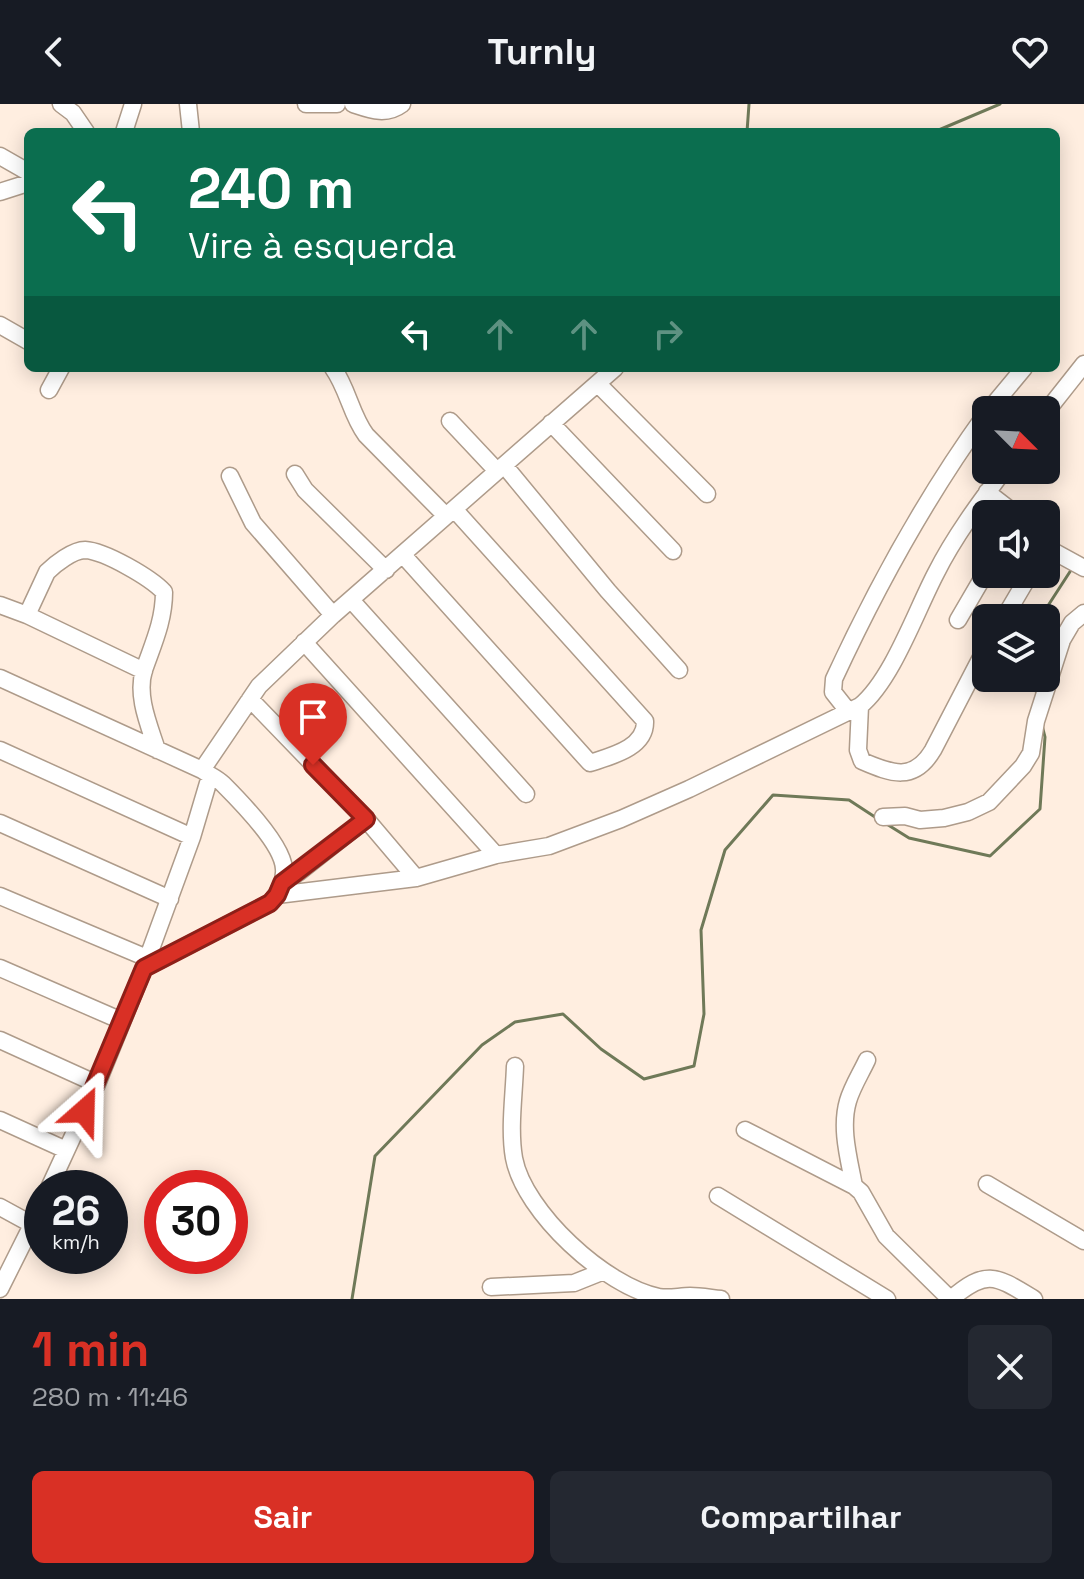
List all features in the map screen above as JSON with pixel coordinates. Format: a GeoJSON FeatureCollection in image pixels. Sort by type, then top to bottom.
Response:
{"type":"FeatureCollection","features":[{"type":"Feature","properties":{"kind":"street"},"geometry":{"type":"LineString","coordinates":[[125,128],[133,104]]}},
{"type":"Feature","properties":{"kind":"street"},"geometry":{"type":"LineString","coordinates":[[188,104],[191,128]]}},
{"type":"Feature","properties":{"kind":"street"},"geometry":{"type":"LineString","coordinates":[[353,104],[379,112],[395,110],[402,104]]}},
{"type":"Feature","properties":{"kind":"street"},"geometry":{"type":"LineString","coordinates":[[71,107],[84,128]]}},
{"type":"Feature","properties":{"kind":"street"},"geometry":{"type":"LineString","coordinates":[[0,156],[24,170]]}},
{"type":"Feature","properties":{"kind":"street"},"geometry":{"type":"LineString","coordinates":[[0,192],[24,184]]}},
{"type":"Feature","properties":{"kind":"street"},"geometry":{"type":"LineString","coordinates":[[0,325],[24,339]]}},
{"type":"Feature","properties":{"kind":"street"},"geometry":{"type":"LineString","coordinates":[[1059,396],[1084,364]]}},
{"type":"Feature","properties":{"kind":"street"},"geometry":{"type":"LineString","coordinates":[[49,390],[59,372]]}},
{"type":"Feature","properties":{"kind":"street"},"geometry":{"type":"LineString","coordinates":[[336,372],[357,423],[366,435],[450,512],[645,721],[643,735],[614,755],[590,763],[403,555]]}},
{"type":"Feature","properties":{"kind":"street"},"geometry":{"type":"LineString","coordinates":[[57,1170],[97,1084],[146,963],[192,837],[209,774],[259,686],[333,615],[611,372]]}},
{"type":"Feature","properties":{"kind":"street"},"geometry":{"type":"LineString","coordinates":[[1000,396],[1021,372]]}},
{"type":"Feature","properties":{"kind":"street"},"geometry":{"type":"LineString","coordinates":[[598,384],[707,494]]}},
{"type":"Feature","properties":{"kind":"street"},"geometry":{"type":"LineString","coordinates":[[450,421],[500,468],[679,670]]}},
{"type":"Feature","properties":{"kind":"street"},"geometry":{"type":"LineString","coordinates":[[551,423],[673,551]]}},
{"type":"Feature","properties":{"kind":"street"},"geometry":{"type":"LineString","coordinates":[[972,435],[904,540],[874,595],[834,679],[833,692],[854,709],[862,761],[888,771],[904,773],[927,761],[972,675]]}},
{"type":"Feature","properties":{"kind":"street"},"geometry":{"type":"LineString","coordinates":[[295,474],[305,490],[386,570]]}},
{"type":"Feature","properties":{"kind":"street"},"geometry":{"type":"LineString","coordinates":[[230,476],[253,523],[333,615]]}},
{"type":"Feature","properties":{"kind":"street"},"geometry":{"type":"LineString","coordinates":[[280,889],[416,878],[496,855],[549,846],[621,819],[854,709],[872,697],[937,569],[993,484]]}},
{"type":"Feature","properties":{"kind":"street"},"geometry":{"type":"LineString","coordinates":[[987,492],[997,500]]}},
{"type":"Feature","properties":{"kind":"street"},"geometry":{"type":"LineString","coordinates":[[27,615],[47,572],[78,552],[90,551],[139,572],[164,592],[164,606],[155,646],[144,671],[142,691],[145,713],[157,750]]}},
{"type":"Feature","properties":{"kind":"street"},"geometry":{"type":"LineString","coordinates":[[1060,556],[1084,568]]}},
{"type":"Feature","properties":{"kind":"street"},"geometry":{"type":"LineString","coordinates":[[958,620],[977,588]]}},
{"type":"Feature","properties":{"kind":"street"},"geometry":{"type":"LineString","coordinates":[[352,601],[526,794]]}},
{"type":"Feature","properties":{"kind":"street"},"geometry":{"type":"LineString","coordinates":[[0,605],[144,671]]}},
{"type":"Feature","properties":{"kind":"street"},"geometry":{"type":"LineString","coordinates":[[883,817],[944,818],[989,802],[1031,753],[1036,721],[1062,640],[1072,623],[1084,613]]}},
{"type":"Feature","properties":{"kind":"street"},"geometry":{"type":"LineString","coordinates":[[304,642],[496,855]]}},
{"type":"Feature","properties":{"kind":"street"},"geometry":{"type":"LineString","coordinates":[[0,678],[209,774],[251,815],[272,843],[284,868],[280,889]]}},
{"type":"Feature","properties":{"kind":"street"},"geometry":{"type":"LineString","coordinates":[[250,699],[366,819],[416,878]]}},
{"type":"Feature","properties":{"kind":"street"},"geometry":{"type":"LineString","coordinates":[[0,750],[192,837]]}},
{"type":"Feature","properties":{"kind":"street"},"geometry":{"type":"LineString","coordinates":[[0,896],[146,963],[251,915],[270,903],[280,889],[366,819]]}},
{"type":"Feature","properties":{"kind":"street"},"geometry":{"type":"LineString","coordinates":[[0,823],[170,899]]}},
{"type":"Feature","properties":{"kind":"street"},"geometry":{"type":"LineString","coordinates":[[0,968],[122,1021]]}},
{"type":"Feature","properties":{"kind":"street"},"geometry":{"type":"LineString","coordinates":[[0,1040],[97,1084]]}},
{"type":"Feature","properties":{"kind":"street"},"geometry":{"type":"LineString","coordinates":[[854,1186],[845,1114],[848,1100],[867,1060]]}},
{"type":"Feature","properties":{"kind":"street"},"geometry":{"type":"LineString","coordinates":[[515,1066],[514,1161],[549,1222],[576,1250],[604,1271],[661,1298],[721,1299]]}},
{"type":"Feature","properties":{"kind":"street"},"geometry":{"type":"LineString","coordinates":[[0,1120],[66,1150]]}},
{"type":"Feature","properties":{"kind":"street"},"geometry":{"type":"LineString","coordinates":[[745,1130],[854,1186],[861,1192],[886,1236],[951,1299],[970,1282],[983,1278],[1002,1280],[1034,1299]]}},
{"type":"Feature","properties":{"kind":"street"},"geometry":{"type":"LineString","coordinates":[[987,1184],[1084,1241]]}},
{"type":"Feature","properties":{"kind":"street"},"geometry":{"type":"LineString","coordinates":[[718,1196],[887,1299]]}},
{"type":"Feature","properties":{"kind":"street"},"geometry":{"type":"LineString","coordinates":[[0,1207],[24,1220]]}},
{"type":"Feature","properties":{"kind":"street"},"geometry":{"type":"LineString","coordinates":[[0,1289],[24,1242]]}},
{"type":"Feature","properties":{"kind":"street"},"geometry":{"type":"LineString","coordinates":[[491,1287],[574,1283],[604,1271]]}},
{"type":"Feature","properties":{"kind":"waterway"},"geometry":{"type":"LineString","coordinates":[[747,128],[749,104]]}},
{"type":"Feature","properties":{"kind":"waterway"},"geometry":{"type":"LineString","coordinates":[[943,128],[1000,104]]}},
{"type":"Feature","properties":{"kind":"waterway"},"geometry":{"type":"LineString","coordinates":[[1049,604],[1073,567]]}},
{"type":"Feature","properties":{"kind":"waterway"},"geometry":{"type":"LineString","coordinates":[[1036,692],[1037,698]]}},
{"type":"Feature","properties":{"kind":"waterway"},"geometry":{"type":"LineString","coordinates":[[885,823],[909,838],[990,856],[1040,809],[1045,737],[1042,725]]}},
{"type":"Feature","properties":{"kind":"waterway"},"geometry":{"type":"LineString","coordinates":[[352,1299],[375,1156],[482,1045],[515,1022],[563,1014],[601,1049],[644,1079],[694,1066],[704,1014],[701,930],[725,850],[773,795],[849,800],[878,819]]}},
{"type":"Feature","properties":{"kind":"route"},"geometry":{"type":"LineString","coordinates":[[84,1111],[144,968],[270,903],[282,883],[366,819],[313,765]]}}]}
